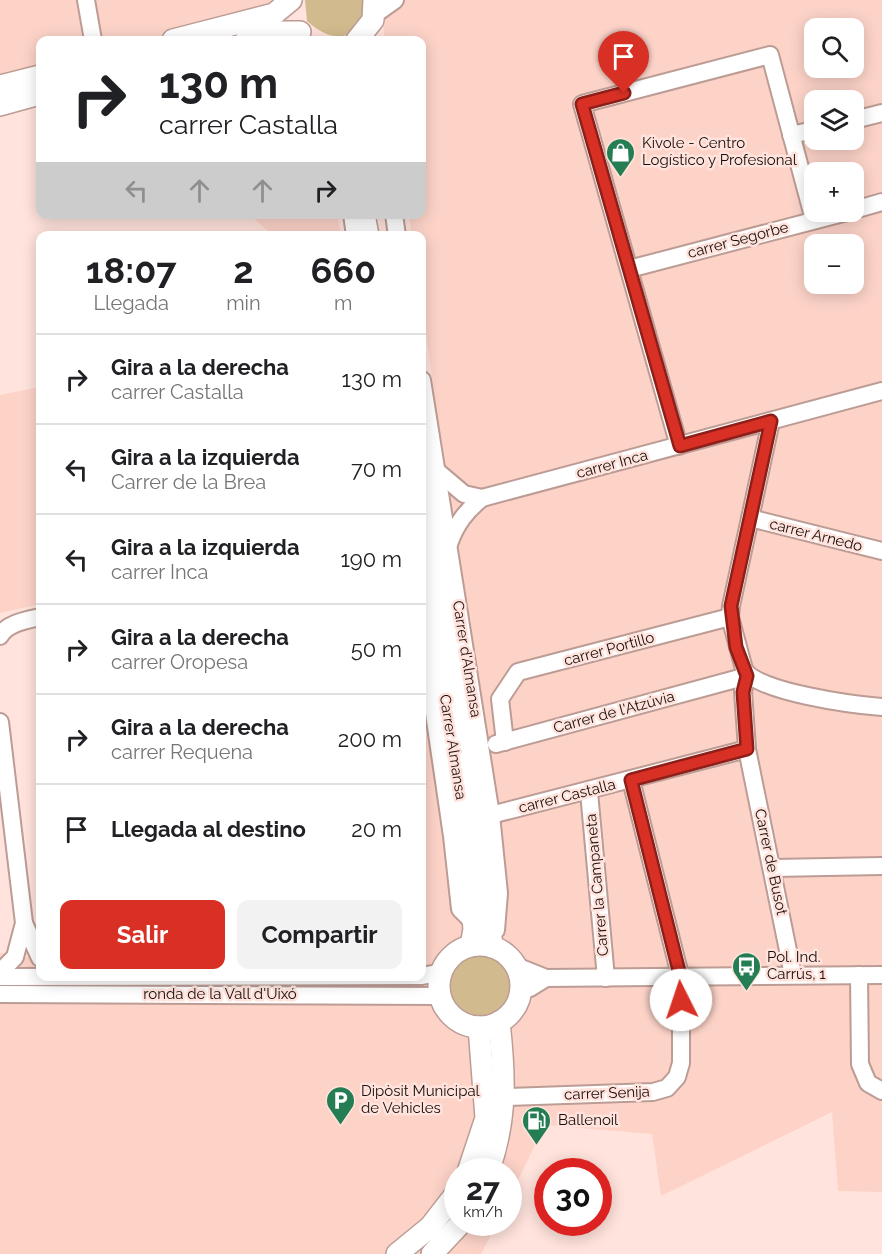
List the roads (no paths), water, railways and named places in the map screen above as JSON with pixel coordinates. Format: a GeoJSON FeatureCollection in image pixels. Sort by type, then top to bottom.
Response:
{"type":"FeatureCollection","features":[{"type":"Feature","properties":{"kind":"main road"},"geometry":{"type":"LineString","coordinates":[[292,0],[292,16],[304,36]]}},
{"type":"Feature","properties":{"kind":"main road"},"geometry":{"type":"LineString","coordinates":[[189,36],[274,14],[292,0]]}},
{"type":"Feature","properties":{"kind":"main road"},"geometry":{"type":"LineString","coordinates":[[361,36],[368,29],[374,7]]}},
{"type":"Feature","properties":{"kind":"main road"},"geometry":{"type":"LineString","coordinates":[[262,36],[278,32],[304,36]]}},
{"type":"Feature","properties":{"kind":"main road"},"geometry":{"type":"LineString","coordinates":[[0,86],[36,77]]}},
{"type":"Feature","properties":{"kind":"main road"},"geometry":{"type":"LineString","coordinates":[[0,105],[36,95]]}},
{"type":"Feature","properties":{"kind":"main road","name":"Carrer d'Almansa"},"geometry":{"type":"LineString","coordinates":[[430,468],[478,813],[492,943]]}},
{"type":"Feature","properties":{"kind":"main road","name":"Carrer Almansa"},"geometry":{"type":"LineString","coordinates":[[426,575],[463,815],[473,921],[471,946]]}},
{"type":"Feature","properties":{"kind":"main road"},"geometry":{"type":"LineString","coordinates":[[492,943],[516,966],[521,990],[511,1012],[489,1024],[457,1020],[449,1012],[428,975],[454,954],[471,946],[492,943]]}},
{"type":"Feature","properties":{"kind":"main road"},"geometry":{"type":"LineString","coordinates":[[489,1024],[505,1097],[494,1158]]}},
{"type":"Feature","properties":{"kind":"main road"},"geometry":{"type":"LineString","coordinates":[[473,1158],[486,1118],[489,1024]]}},
{"type":"Feature","properties":{"kind":"main road"},"geometry":{"type":"LineString","coordinates":[[397,1254],[430,1227],[444,1209]]}},
{"type":"Feature","properties":{"kind":"main road"},"geometry":{"type":"LineString","coordinates":[[432,1254],[449,1236]]}},
{"type":"Feature","properties":{"kind":"street"},"geometry":{"type":"LineString","coordinates":[[86,0],[92,36]]}},
{"type":"Feature","properties":{"kind":"street"},"geometry":{"type":"LineString","coordinates":[[374,7],[395,0]]}},
{"type":"Feature","properties":{"kind":"street"},"geometry":{"type":"LineString","coordinates":[[680,446],[582,104],[770,56],[804,183]]}},
{"type":"Feature","properties":{"kind":"street"},"geometry":{"type":"LineString","coordinates":[[864,118],[882,113]]}},
{"type":"Feature","properties":{"kind":"street"},"geometry":{"type":"LineString","coordinates":[[791,135],[804,132]]}},
{"type":"Feature","properties":{"kind":"street"},"geometry":{"type":"LineString","coordinates":[[864,207],[882,202]]}},
{"type":"Feature","properties":{"kind":"street","name":"carrer Segorbe"},"geometry":{"type":"LineString","coordinates":[[629,269],[806,222]]}},
{"type":"Feature","properties":{"kind":"street","name":"carrer Inca"},"geometry":{"type":"LineString","coordinates":[[482,498],[882,392]]}},
{"type":"Feature","properties":{"kind":"street"},"geometry":{"type":"LineString","coordinates":[[771,421],[730,617],[736,647],[747,676],[767,686],[858,705],[882,707]]}},
{"type":"Feature","properties":{"kind":"street","name":"Carrer d'Almansa"},"geometry":{"type":"LineString","coordinates":[[426,424],[430,468],[449,545],[491,815],[499,893],[498,925],[492,943]]}},
{"type":"Feature","properties":{"kind":"street"},"geometry":{"type":"LineString","coordinates":[[430,468],[464,494],[482,498]]}},
{"type":"Feature","properties":{"kind":"street"},"geometry":{"type":"LineString","coordinates":[[449,545],[454,530],[468,509],[482,498]]}},
{"type":"Feature","properties":{"kind":"street","name":"carrer Arnedo"},"geometry":{"type":"LineString","coordinates":[[750,518],[882,551]]}},
{"type":"Feature","properties":{"kind":"street","name":"carrer Portillo"},"geometry":{"type":"LineString","coordinates":[[500,699],[519,672],[730,617]]}},
{"type":"Feature","properties":{"kind":"street"},"geometry":{"type":"LineString","coordinates":[[0,636],[2,632],[17,623],[36,618]]}},
{"type":"Feature","properties":{"kind":"street"},"geometry":{"type":"LineString","coordinates":[[426,658],[452,837],[459,909],[473,921]]}},
{"type":"Feature","properties":{"kind":"street","name":"Carrer de l'Atzúvia"},"geometry":{"type":"LineString","coordinates":[[481,748],[747,676]]}},
{"type":"Feature","properties":{"kind":"street","name":"Carrer de Busot"},"geometry":{"type":"LineString","coordinates":[[747,676],[743,692],[747,749],[793,975]]}},
{"type":"Feature","properties":{"kind":"street","name":"Carrer d'Almansa"},"geometry":{"type":"LineString","coordinates":[[500,699],[505,742]]}},
{"type":"Feature","properties":{"kind":"street"},"geometry":{"type":"LineString","coordinates":[[0,722],[24,923],[36,949]]}},
{"type":"Feature","properties":{"kind":"street","name":"carrer Castalla"},"geometry":{"type":"LineString","coordinates":[[491,815],[588,792],[747,749]]}},
{"type":"Feature","properties":{"kind":"street"},"geometry":{"type":"LineString","coordinates":[[631,780],[681,979]]}},
{"type":"Feature","properties":{"kind":"street","name":"Carrer la Campaneta"},"geometry":{"type":"LineString","coordinates":[[588,792],[606,978]]}},
{"type":"Feature","properties":{"kind":"street"},"geometry":{"type":"LineString","coordinates":[[773,868],[882,866]]}},
{"type":"Feature","properties":{"kind":"street"},"geometry":{"type":"LineString","coordinates":[[0,972],[15,957],[24,923]]}},
{"type":"Feature","properties":{"kind":"street"},"geometry":{"type":"LineString","coordinates":[[516,966],[546,978],[681,979],[882,975]]}},
{"type":"Feature","properties":{"kind":"street"},"geometry":{"type":"LineString","coordinates":[[860,975],[860,1064],[863,1074],[878,1089]]}},
{"type":"Feature","properties":{"kind":"street","name":"ronda de la Vall d'Uixó"},"geometry":{"type":"LineString","coordinates":[[0,977],[36,977]]}},
{"type":"Feature","properties":{"kind":"street"},"geometry":{"type":"LineString","coordinates":[[521,990],[530,988],[546,978]]}},
{"type":"Feature","properties":{"kind":"street","name":"carrer Senija"},"geometry":{"type":"LineString","coordinates":[[505,1097],[653,1092],[667,1088],[677,1077],[681,1063],[681,979]]}},
{"type":"Feature","properties":{"kind":"street","name":"ronda de la Vall d'Uixó"},"geometry":{"type":"LineString","coordinates":[[0,994],[440,996]]}},
{"type":"Feature","properties":{"kind":"place","name":"Kivole - Centro Logístico y Profesional"},"geometry":{"type":"Point","coordinates":[621,178]}},
{"type":"Feature","properties":{"kind":"place","name":"Pol. Ind. Carrús, 1"},"geometry":{"type":"Point","coordinates":[746,992]}},
{"type":"Feature","properties":{"kind":"place","name":"Dipòsit Municipal de Vehicles"},"geometry":{"type":"Point","coordinates":[340,1126]}},
{"type":"Feature","properties":{"kind":"place","name":"Ballenoil"},"geometry":{"type":"Point","coordinates":[537,1146]}}]}
